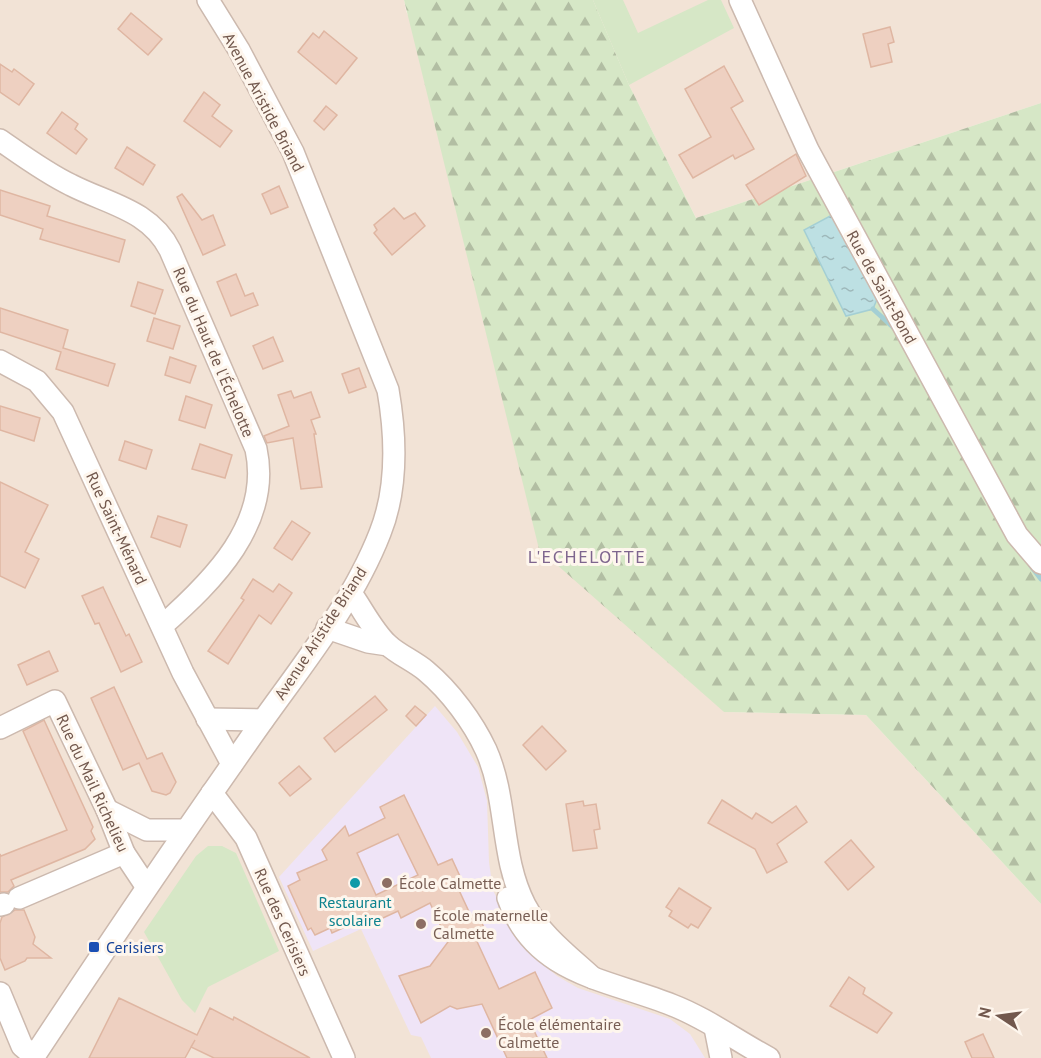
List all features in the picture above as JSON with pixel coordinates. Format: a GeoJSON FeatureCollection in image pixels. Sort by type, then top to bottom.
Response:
{"type":"FeatureCollection","features":[{"type":"Feature","properties":{"kind":"street","name":"Avenue Aristide Briand"},"geometry":{"type":"LineString","coordinates":[[33,1057],[147,886],[351,593],[381,531],[390,494],[394,421],[388,390],[293,152],[239,50],[208,0]]}},
{"type":"Feature","properties":{"kind":"street","name":"Rue de Saint-Bond"},"geometry":{"type":"LineString","coordinates":[[740,0],[808,150],[1017,536],[1041,564]]}},
{"type":"Feature","properties":{"kind":"street","name":"Rue du Haut de l'Échelotte"},"geometry":{"type":"LineString","coordinates":[[0,140],[70,185],[125,208],[156,228],[170,250],[256,449],[261,470],[259,490],[246,529],[212,579],[162,626]]}},
{"type":"Feature","properties":{"kind":"street","name":"Rue Saint-Ménard"},"geometry":{"type":"LineString","coordinates":[[0,361],[37,381],[63,412],[183,673],[232,764]]}},
{"type":"Feature","properties":{"kind":"street"},"geometry":{"type":"LineString","coordinates":[[351,593],[388,645],[426,671],[473,726],[486,750],[494,773],[515,875],[525,905],[543,930],[593,978],[674,1005],[769,1058]]}},
{"type":"Feature","properties":{"kind":"street"},"geometry":{"type":"LineString","coordinates":[[327,628],[368,642],[388,645]]}},
{"type":"Feature","properties":{"kind":"street","name":"Rue du Mail Richelieu"},"geometry":{"type":"LineString","coordinates":[[0,728],[55,701],[107,810],[124,854],[147,886]]}},
{"type":"Feature","properties":{"kind":"street"},"geometry":{"type":"LineString","coordinates":[[207,719],[262,720]]}},
{"type":"Feature","properties":{"kind":"street","name":"Rue des Cerisiers"},"geometry":{"type":"LineString","coordinates":[[212,793],[246,838],[344,1058]]}},
{"type":"Feature","properties":{"kind":"street"},"geometry":{"type":"LineString","coordinates":[[107,810],[147,830],[186,830]]}},
{"type":"Feature","properties":{"kind":"street"},"geometry":{"type":"LineString","coordinates":[[13,900],[124,854]]}},
{"type":"Feature","properties":{"kind":"street"},"geometry":{"type":"LineString","coordinates":[[0,993],[22,1047],[33,1057]]}},
{"type":"Feature","properties":{"kind":"street"},"geometry":{"type":"LineString","coordinates":[[715,1028],[721,1058]]}},
{"type":"Feature","properties":{"kind":"shaded area"},"geometry":{"type":"Polygon","coordinates":[[[0,0],[404,0],[406,11],[724,712],[866,715],[1041,904],[1041,1058],[0,1058],[0,0]]]}},
{"type":"Feature","properties":{"kind":"shaded area"},"geometry":{"type":"Polygon","coordinates":[[[593,0],[1041,0],[1041,103],[696,218],[629,85],[593,0]]]}},
{"type":"Feature","properties":{"kind":"shaded area","name":"École Calmette"},"geometry":{"type":"Polygon","coordinates":[[[435,706],[457,732],[478,767],[487,801],[489,862],[493,890],[514,936],[531,955],[557,976],[578,988],[670,1019],[690,1034],[705,1058],[431,1058],[421,1037],[411,1035],[361,929],[313,951],[279,877],[435,706]]]}},
{"type":"Feature","properties":{"kind":"green space"},"geometry":{"type":"Polygon","coordinates":[[[404,0],[593,0],[629,85],[696,218],[1041,103],[1041,904],[866,715],[724,712],[539,549],[404,0]]]}},
{"type":"Feature","properties":{"kind":"green space"},"geometry":{"type":"Polygon","coordinates":[[[593,0],[623,0],[638,33],[708,0],[721,0],[734,28],[629,85],[593,0]]]}},
{"type":"Feature","properties":{"kind":"green space"},"geometry":{"type":"Polygon","coordinates":[[[208,846],[222,846],[236,853],[279,951],[208,987],[195,1013],[182,1000],[144,932],[196,856],[208,846]]]}},
{"type":"Feature","properties":{"kind":"water"},"geometry":{"type":"Polygon","coordinates":[[[832,215],[877,299],[873,309],[846,316],[804,230],[832,215]]]}},
{"type":"Feature","properties":{"kind":"building"},"geometry":{"type":"Polygon","coordinates":[[[131,13],[162,39],[148,55],[118,29],[131,13]]]}},
{"type":"Feature","properties":{"kind":"building"},"geometry":{"type":"Polygon","coordinates":[[[890,27],[894,42],[888,44],[892,62],[871,67],[863,34],[890,27]]]}},
{"type":"Feature","properties":{"kind":"building"},"geometry":{"type":"Polygon","coordinates":[[[324,31],[357,58],[336,84],[298,52],[313,33],[319,38],[324,31]]]}},
{"type":"Feature","properties":{"kind":"building"},"geometry":{"type":"Polygon","coordinates":[[[0,64],[12,72],[14,69],[34,84],[19,105],[0,92],[0,64]]]}},
{"type":"Feature","properties":{"kind":"building"},"geometry":{"type":"Polygon","coordinates":[[[724,66],[743,101],[731,108],[754,149],[735,159],[733,155],[693,178],[679,155],[711,137],[685,89],[724,66]]]}},
{"type":"Feature","properties":{"kind":"building"},"geometry":{"type":"Polygon","coordinates":[[[204,92],[220,105],[212,116],[232,131],[220,147],[184,121],[204,92]]]}},
{"type":"Feature","properties":{"kind":"building"},"geometry":{"type":"Polygon","coordinates":[[[326,106],[337,115],[324,130],[314,121],[326,106]]]}},
{"type":"Feature","properties":{"kind":"building"},"geometry":{"type":"Polygon","coordinates":[[[62,112],[78,124],[75,129],[87,139],[76,154],[47,133],[62,112]]]}},
{"type":"Feature","properties":{"kind":"building"},"geometry":{"type":"Polygon","coordinates":[[[127,147],[155,165],[143,185],[115,168],[127,147]]]}},
{"type":"Feature","properties":{"kind":"building"},"geometry":{"type":"Polygon","coordinates":[[[796,154],[806,176],[759,205],[746,185],[796,154]]]}},
{"type":"Feature","properties":{"kind":"building"},"geometry":{"type":"Polygon","coordinates":[[[279,186],[288,207],[271,214],[262,194],[279,186]]]}},
{"type":"Feature","properties":{"kind":"building"},"geometry":{"type":"Polygon","coordinates":[[[0,190],[50,206],[47,216],[125,240],[119,262],[40,239],[43,229],[0,215],[0,190]]]}},
{"type":"Feature","properties":{"kind":"building"},"geometry":{"type":"Polygon","coordinates":[[[182,194],[202,220],[213,215],[225,245],[203,255],[177,197],[182,194]]]}},
{"type":"Feature","properties":{"kind":"building"},"geometry":{"type":"Polygon","coordinates":[[[394,208],[404,219],[415,213],[425,226],[392,255],[374,233],[377,230],[374,225],[394,208]]]}},
{"type":"Feature","properties":{"kind":"building"},"geometry":{"type":"Polygon","coordinates":[[[236,274],[245,296],[253,293],[258,305],[231,316],[217,282],[236,274]]]}},
{"type":"Feature","properties":{"kind":"building"},"geometry":{"type":"Polygon","coordinates":[[[138,282],[163,290],[155,314],[131,306],[138,282]]]}},
{"type":"Feature","properties":{"kind":"building"},"geometry":{"type":"Polygon","coordinates":[[[0,308],[68,330],[63,348],[115,364],[108,386],[56,369],[61,352],[0,332],[0,308]]]}},
{"type":"Feature","properties":{"kind":"building"},"geometry":{"type":"Polygon","coordinates":[[[154,318],[180,326],[173,349],[147,341],[154,318]]]}},
{"type":"Feature","properties":{"kind":"building"},"geometry":{"type":"Polygon","coordinates":[[[273,337],[283,361],[263,369],[253,346],[273,337]]]}},
{"type":"Feature","properties":{"kind":"building"},"geometry":{"type":"Polygon","coordinates":[[[170,357],[196,366],[190,383],[165,375],[170,357]]]}},
{"type":"Feature","properties":{"kind":"building"},"geometry":{"type":"Polygon","coordinates":[[[359,368],[366,387],[349,393],[342,374],[359,368]]]}},
{"type":"Feature","properties":{"kind":"building"},"geometry":{"type":"Polygon","coordinates":[[[291,391],[294,398],[311,392],[320,417],[311,420],[316,434],[314,434],[322,487],[301,489],[293,438],[267,443],[264,436],[289,426],[278,395],[291,391]]]}},
{"type":"Feature","properties":{"kind":"building"},"geometry":{"type":"Polygon","coordinates":[[[186,396],[212,405],[205,428],[179,420],[186,396]]]}},
{"type":"Feature","properties":{"kind":"building"},"geometry":{"type":"Polygon","coordinates":[[[0,406],[40,418],[34,441],[0,430],[0,406]]]}},
{"type":"Feature","properties":{"kind":"building"},"geometry":{"type":"Polygon","coordinates":[[[125,441],[152,450],[146,469],[119,460],[125,441]]]}},
{"type":"Feature","properties":{"kind":"building"},"geometry":{"type":"Polygon","coordinates":[[[200,444],[232,455],[225,478],[192,469],[200,444]]]}},
{"type":"Feature","properties":{"kind":"building"},"geometry":{"type":"Polygon","coordinates":[[[0,482],[48,505],[25,552],[39,559],[25,588],[0,576],[0,482]]]}},
{"type":"Feature","properties":{"kind":"building"},"geometry":{"type":"Polygon","coordinates":[[[158,516],[187,525],[180,547],[151,537],[158,516]]]}},
{"type":"Feature","properties":{"kind":"building"},"geometry":{"type":"Polygon","coordinates":[[[292,521],[310,533],[292,560],[274,548],[292,521]]]}},
{"type":"Feature","properties":{"kind":"building"},"geometry":{"type":"Polygon","coordinates":[[[253,579],[273,592],[279,584],[292,593],[271,624],[259,615],[228,664],[208,651],[244,600],[241,598],[253,579]]]}},
{"type":"Feature","properties":{"kind":"building"},"geometry":{"type":"Polygon","coordinates":[[[103,587],[126,636],[129,634],[142,662],[121,672],[99,623],[95,624],[82,596],[103,587]]]}},
{"type":"Feature","properties":{"kind":"building"},"geometry":{"type":"Polygon","coordinates":[[[49,651],[58,671],[27,685],[18,665],[49,651]]]}},
{"type":"Feature","properties":{"kind":"building"},"geometry":{"type":"Polygon","coordinates":[[[114,687],[147,759],[162,753],[176,782],[170,793],[166,795],[152,791],[139,763],[123,770],[91,698],[114,687]]]}},
{"type":"Feature","properties":{"kind":"building"},"geometry":{"type":"Polygon","coordinates":[[[375,696],[387,710],[335,752],[324,738],[375,696]]]}},
{"type":"Feature","properties":{"kind":"building"},"geometry":{"type":"Polygon","coordinates":[[[415,706],[426,715],[416,726],[406,716],[415,706]]]}},
{"type":"Feature","properties":{"kind":"building"},"geometry":{"type":"Polygon","coordinates":[[[44,720],[93,827],[91,831],[95,839],[85,849],[11,880],[14,886],[8,892],[0,892],[0,854],[1,856],[67,830],[23,731],[44,720]]]}},
{"type":"Feature","properties":{"kind":"building"},"geometry":{"type":"Polygon","coordinates":[[[542,726],[566,751],[546,770],[523,745],[542,726]]]}},
{"type":"Feature","properties":{"kind":"building"},"geometry":{"type":"Polygon","coordinates":[[[299,766],[311,779],[290,796],[279,783],[299,766]]]}},
{"type":"Feature","properties":{"kind":"building"},"geometry":{"type":"Polygon","coordinates":[[[404,795],[438,865],[452,859],[464,885],[458,888],[471,916],[478,913],[484,928],[474,935],[499,989],[535,972],[552,1008],[529,1020],[547,1058],[507,1058],[482,1004],[457,1009],[450,1006],[421,1023],[399,976],[430,966],[448,942],[430,903],[401,918],[398,911],[370,924],[367,917],[332,933],[330,928],[315,935],[311,928],[308,930],[288,886],[300,880],[297,873],[327,860],[322,850],[345,826],[349,836],[385,818],[380,807],[404,795]],[[398,834],[357,853],[376,895],[418,875],[398,834]]]}},
{"type":"Feature","properties":{"kind":"building"},"geometry":{"type":"Polygon","coordinates":[[[722,800],[752,819],[756,813],[772,823],[796,806],[807,822],[777,844],[787,862],[767,873],[755,849],[708,823],[722,800]]]}},
{"type":"Feature","properties":{"kind":"building"},"geometry":{"type":"Polygon","coordinates":[[[583,801],[584,806],[596,804],[600,829],[594,830],[597,848],[573,851],[566,804],[583,801]]]}},
{"type":"Feature","properties":{"kind":"building"},"geometry":{"type":"Polygon","coordinates":[[[851,840],[874,867],[848,890],[825,862],[851,840]]]}},
{"type":"Feature","properties":{"kind":"building"},"geometry":{"type":"Polygon","coordinates":[[[679,888],[711,908],[698,928],[691,924],[688,928],[669,916],[672,911],[666,907],[679,888]]]}},
{"type":"Feature","properties":{"kind":"building"},"geometry":{"type":"Polygon","coordinates":[[[15,910],[24,910],[35,937],[33,944],[51,958],[27,958],[5,970],[0,958],[0,923],[2,917],[15,910]]]}},
{"type":"Feature","properties":{"kind":"building"},"geometry":{"type":"Polygon","coordinates":[[[849,977],[865,988],[863,994],[892,1013],[877,1033],[830,1006],[849,977]]]}},
{"type":"Feature","properties":{"kind":"building"},"geometry":{"type":"Polygon","coordinates":[[[119,998],[197,1035],[210,1008],[233,1020],[234,1017],[310,1058],[214,1058],[191,1047],[185,1058],[89,1058],[119,998]]]}},
{"type":"Feature","properties":{"kind":"building"},"geometry":{"type":"Polygon","coordinates":[[[983,1034],[994,1058],[972,1058],[965,1042],[983,1034]]]}},
{"type":"Feature","properties":{"kind":"waterway"},"geometry":{"type":"LineString","coordinates":[[873,309],[895,329]]}},
{"type":"Feature","properties":{"kind":"waterway"},"geometry":{"type":"LineString","coordinates":[[1031,566],[1041,579]]}},
{"type":"Feature","properties":{"kind":"place","name":"Restaurant scolaire"},"geometry":{"type":"Point","coordinates":[355,883]}},
{"type":"Feature","properties":{"kind":"place","name":"École Calmette"},"geometry":{"type":"Point","coordinates":[387,883]}},
{"type":"Feature","properties":{"kind":"place","name":"École maternelle Calmette"},"geometry":{"type":"Point","coordinates":[421,924]}},
{"type":"Feature","properties":{"kind":"place","name":"Cerisiers"},"geometry":{"type":"Point","coordinates":[94,947]}},
{"type":"Feature","properties":{"kind":"place","name":"École élémentaire Calmette"},"geometry":{"type":"Point","coordinates":[486,1033]}},
{"type":"Feature","properties":{"kind":"district","name":"L'ECHELOTTE"},"geometry":{"type":"Point","coordinates":[587,557]}}]}
